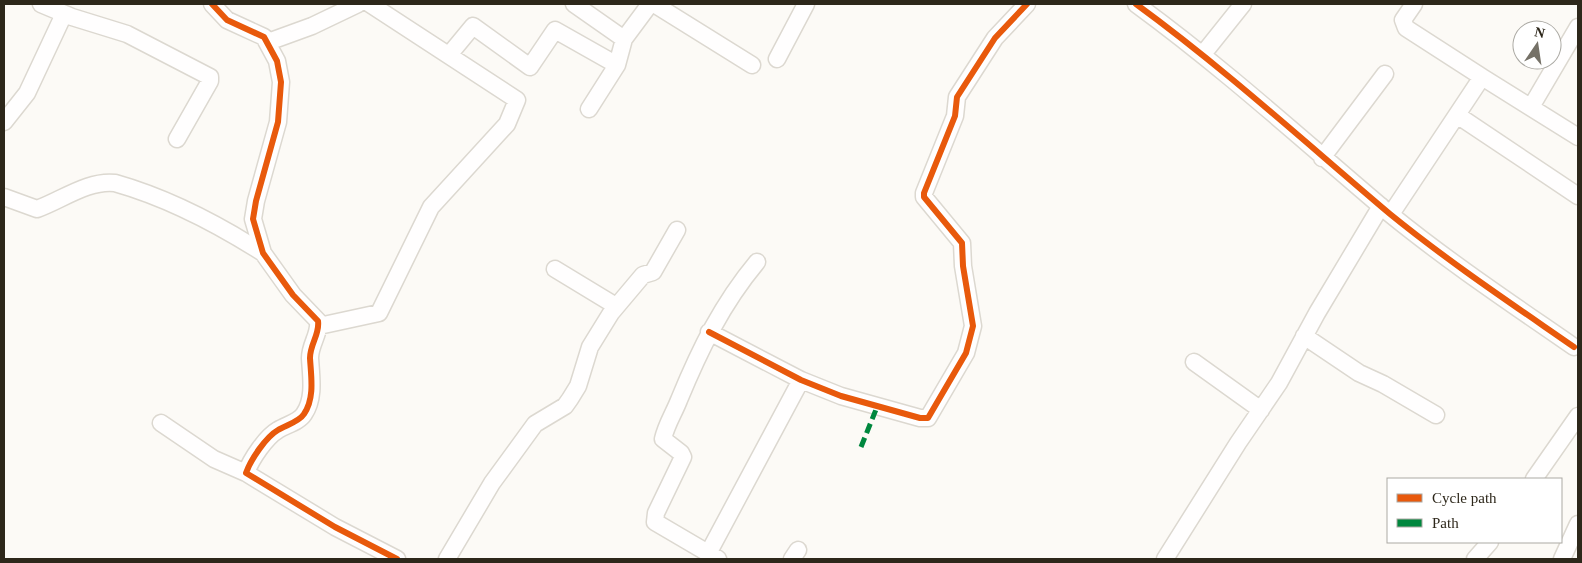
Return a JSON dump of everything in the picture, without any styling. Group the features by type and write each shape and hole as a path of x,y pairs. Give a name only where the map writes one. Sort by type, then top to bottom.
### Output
{"street":[{"path":"41,4 64,14 127,34 211,77 177,139"},
{"path":"212,4 227,20 260,34 268,42 277,61 281,82 276,136 254,210 256,232 263,252 293,295 313,315 319,326 311,349 312,379 307,410 301,418 276,431 269,437 246,473"},
{"path":"268,42 312,26 358,4"},
{"path":"319,326 379,313 431,207 507,124 517,100 370,4"},
{"path":"574,4 624,39"},
{"path":"589,108 617,65 624,39 652,4 752,65"},
{"path":"777,59 806,4"},
{"path":"709,332 802,380 841,396 920,418 928,418 966,353 971,337 973,317 963,266 962,243 924,197 924,193 955,116 957,97 995,38 1027,4"},
{"path":"1136,4 1203,54 1322,158 1452,262 1577,346"},
{"path":"1203,54 1242,4"},
{"path":"1414,4 1403,20 1406,28 1578,137"},
{"path":"4,122 26,93 64,14"},
{"path":"449,55 473,26 530,67 555,30 617,65"},
{"path":"1531,107 1578,27"},
{"path":"1322,158 1385,74"},
{"path":"1165,559 1279,384 1304,336 1386,210 1457,115 1482,77"},
{"path":"1457,115 1578,196"},
{"path":"4,197 38,210 90,186 106,182 115,183 172,202 263,252"},
{"path":"447,559 492,482 535,424 565,406 570,399 578,386 590,347 616,306 643,275 653,272 677,230"},
{"path":"757,262 730,295 709,332 664,434 664,442 681,453 683,457 654,520 663,529 711,554 802,380"},
{"path":"555,269 616,306"},
{"path":"1304,336 1359,373 1383,384 1436,415"},
{"path":"1194,362 1261,410"},
{"path":"1535,478 1578,416"},
{"path":"161,423 214,459 246,473 335,527 397,559"},
{"path":"1562,559 1578,524"},
{"path":"1475,559 1489,543"}],"marked path":[{"path":"861,447 877,407"}],"cycle path":[{"path":"212,4 227,20 264,37 277,61 281,82 278,122 256,201 253,219 263,253 293,295 318,321 318,330 310,353 312,387 307,408 299,419 273,433 255,455 246,473 335,527 397,559"},
{"path":"709,332 801,380 841,396 920,418 928,418 966,353 973,326 963,266 962,243 924,197 924,193 955,116 957,97 995,38 1027,4"},
{"path":"1136,4 1233,80 1412,232 1574,347"}]}
